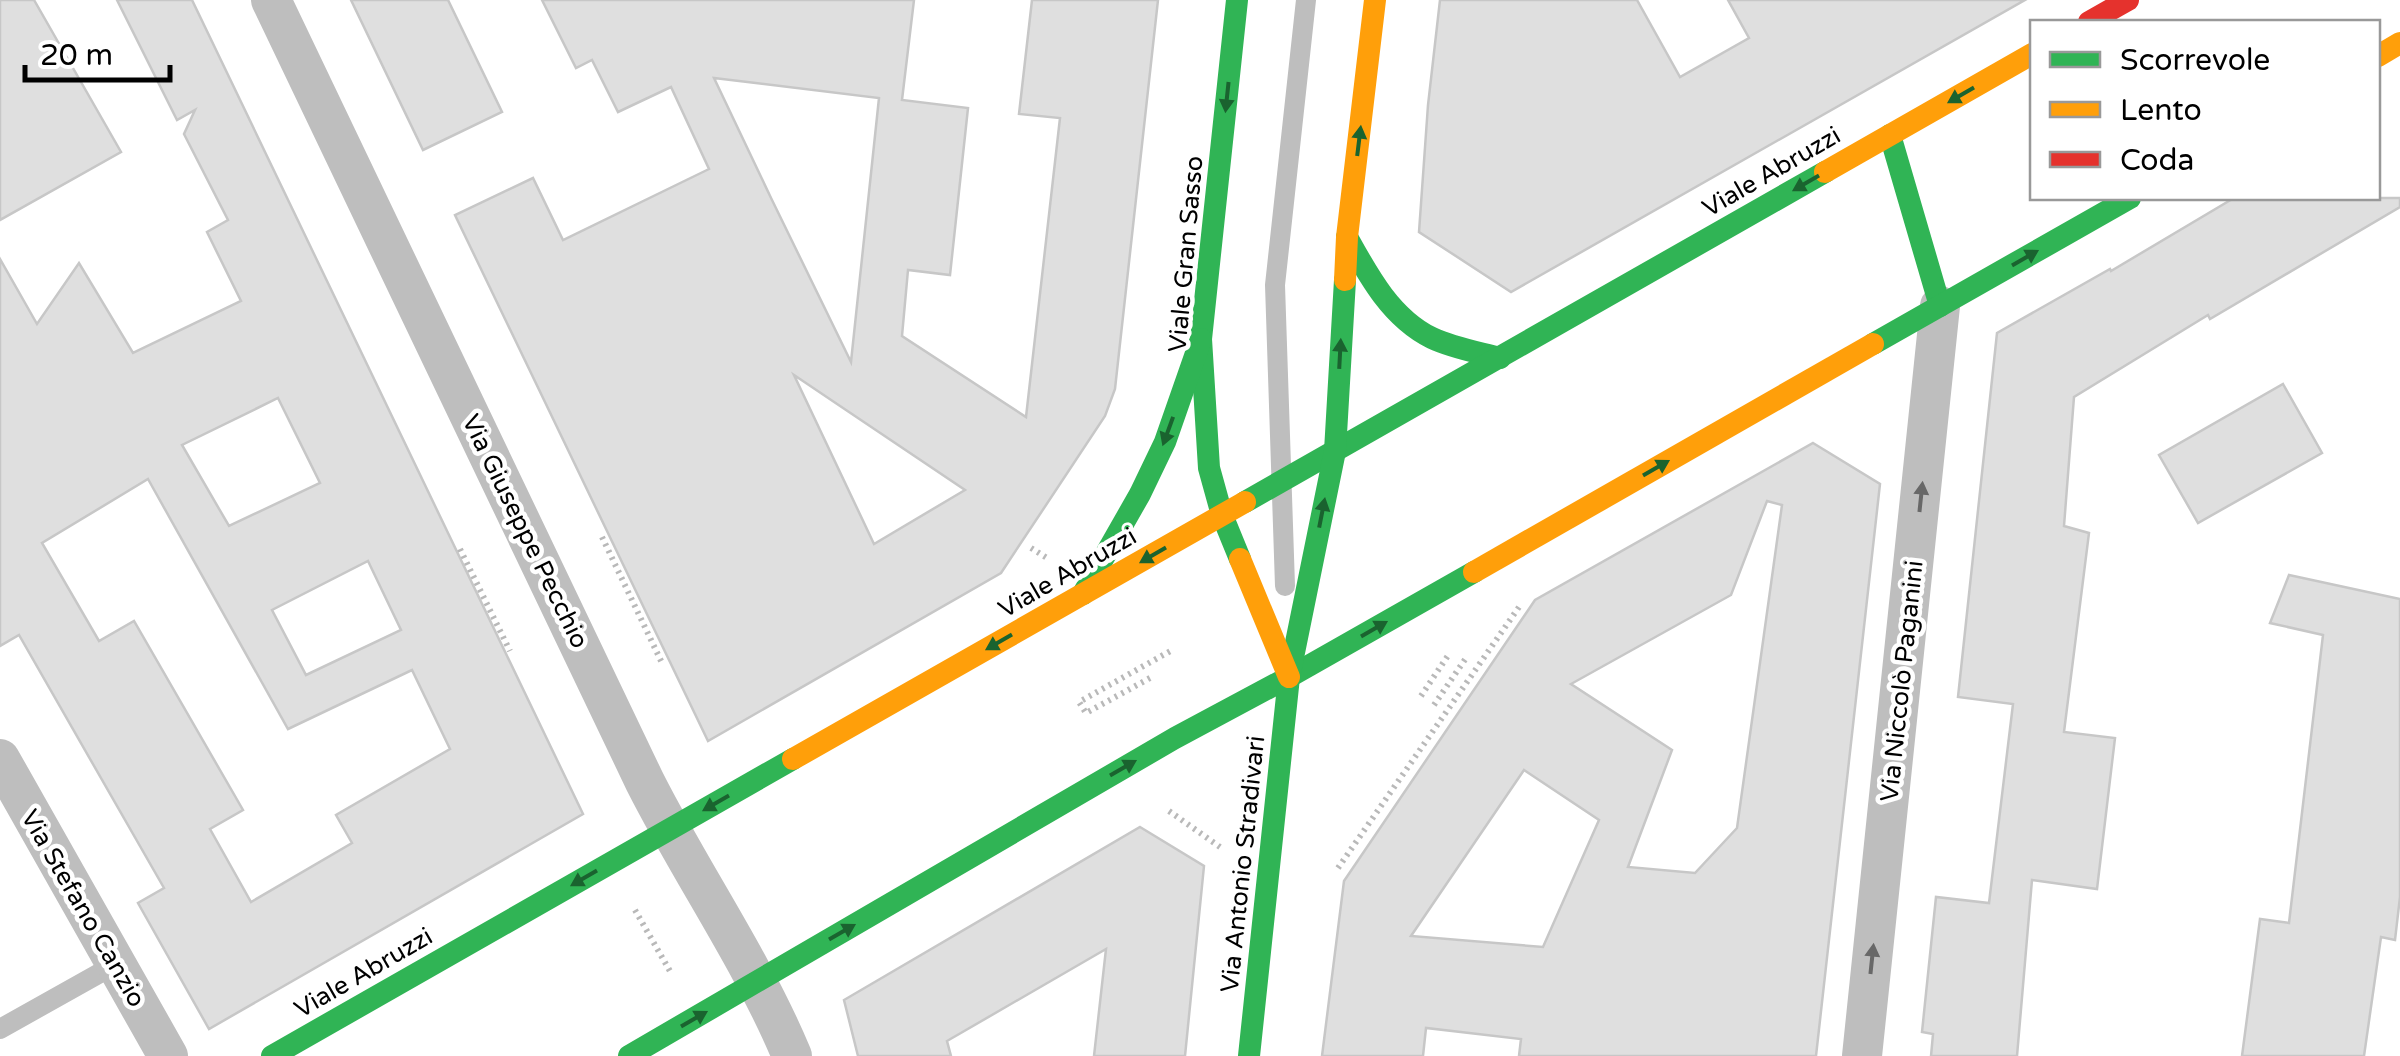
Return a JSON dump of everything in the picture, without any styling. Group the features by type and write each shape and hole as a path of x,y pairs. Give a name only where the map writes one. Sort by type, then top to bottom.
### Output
{"main road":[{"name":"Viale Gran Sasso","path":"1237,0 1200,339 1209,468 1222,515 1289,677"},
{"path":"1289,677 1334,451 1347,237 1375,0"},
{"path":"2092,20 2128,0"},
{"name":"Viale Abruzzi","path":"272,1056 2030,55"},
{"path":"1890,135 1940,306"},
{"path":"629,1056 1175,738 1289,677 2126,200"},
{"path":"1347,237 1400,316 1429,337 1500,358"},
{"path":"1083,594 1165,442 1200,339"},
{"name":"Via Antonio Stradivari","path":"1250,1056 1289,677"}],"street":[{"name":"Via Giuseppe Pecchio","path":"272,0 669,830 758,982 792,1056"},
{"name":"Via Niccolò Paganini","path":"1862,1056 1940,306"},
{"name":"Via Stefano Canzio","path":"0,759 168,1056"}],"lane":[{"path":"1289,677 1276,285 1306,0"},
{"path":"0,1029 116,964"}],"path":[{"path":"602,537 662,662"},
{"path":"460,549 510,651"},
{"path":"1338,868 1528,594"},
{"path":"1150,678 1086,713 1080,702 1174,649"},
{"path":"1422,696 1449,654"},
{"path":"1434,706 1466,658"},
{"path":"1169,811 1209,840"},
{"path":"630,902 677,982"}],"building":[{"path":"0,0 34,0 121,152 0,220"},
{"path":"117,0 192,0 583,814 209,1029 138,903 164,888 19,635 0,646 0,259 37,324 79,263 133,353 241,301 207,232 228,220 184,134 195,110 177,120","holes":["278,398 320,483 229,526 182,445","148,479 288,729 412,670 450,749 336,815 352,843 251,902 210,829 243,810 134,621 99,641 42,543","368,561 401,630 306,675 272,610"]},
{"path":"351,0 448,0 502,112 423,150"},
{"path":"542,0 914,0 902,100 968,108 950,275 908,270 902,336 1026,417 1060,118 1019,114 1032,0 1158,0 1115,389 1105,416 1001,573 708,741 455,215 533,178 563,240 709,169 671,87 618,112 592,60 576,68","holes":["714,78 879,98 851,362 772,200","794,375 846,410 965,490 874,544"]},
{"path":"1440,0 1637,0 1680,77 1749,38 1728,0 2025,0 1511,292 1419,232"},
{"path":"2400,198 2400,207 2210,319 2208,315 2074,397 2064,526 2089,533 2064,732 2115,738 2097,889 2032,880 2017,1056 1931,1056 1933,1034 1922,1032 1936,897 1989,903 2013,704 1958,697 1997,333 2231,200"},
{"path":"2283,384 2322,453 2198,523 2159,455"},
{"path":"1813,443 1880,484 1816,1056 1519,1056 1521,1039 1426,1028 1423,1056 1322,1056 1344,881 1535,600","holes":["1767,501 1782,505 1737,828 1695,873 1628,867 1672,750 1571,684 1731,595","1524,770 1599,820 1543,947 1411,936"]},
{"path":"2289,575 2400,599 2400,897 2395,940 2381,937 2364,1056 2242,1056 2260,919 2289,923 2323,635 2270,623"},
{"path":"1140,827 1204,866 1185,1056 1094,1056 1106,949 947,1041 951,1056 858,1056 844,1000"}],"traffic: fast":[{"path":"1237,0 1201,339 1209,468 1240,559"},
{"path":"1890,135 1940,306"},
{"path":"1245,502 1825,172"},
{"path":"1873,344 2126,200"},
{"path":"1347,237 1382,294 1404,319 1432,338 1500,358"},
{"path":"1249,1056 1289,677 1335,451 1345,280"},
{"path":"1083,594 1165,442 1201,339"},
{"path":"629,1056 1175,738 1474,572"},
{"path":"272,1056 793,759"}],"traffic: slow":[{"path":"1345,280 1375,0"},
{"path":"2380,55 2400,43"},
{"path":"1825,172 2030,55"},
{"path":"1474,572 1873,344"},
{"path":"793,759 1245,502"},
{"path":"1240,559 1289,677"}],"traffic: jam":[{"path":"2093,20 2128,0"}]}
